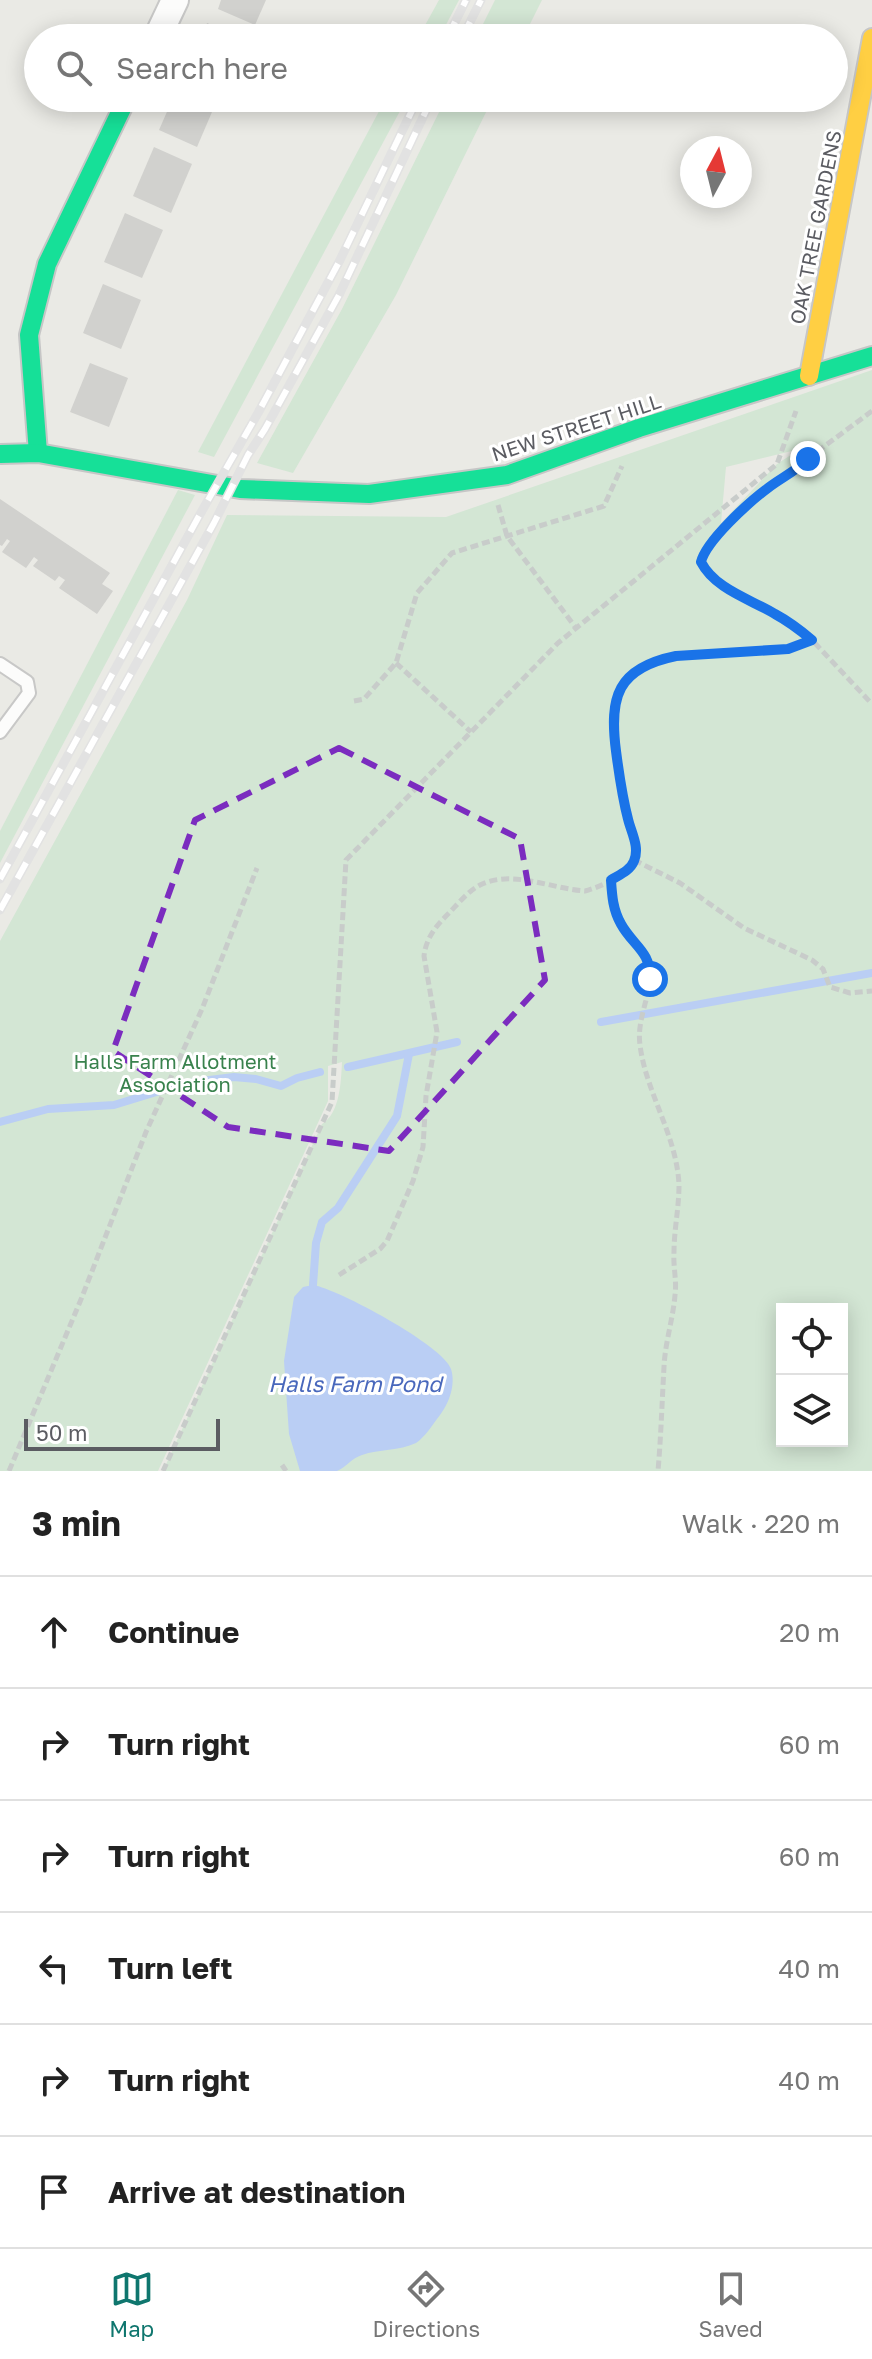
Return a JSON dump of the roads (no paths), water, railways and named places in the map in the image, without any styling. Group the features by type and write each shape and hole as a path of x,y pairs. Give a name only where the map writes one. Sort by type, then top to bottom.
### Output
{"street":[{"path":"164,24 175,0"},
{"name":"OAK TREE GARDENS","path":"809,376 872,38"},
{"path":"38,453 29,335 47,264 120,112"},
{"name":"NEW STREET HILL","path":"0,454 38,453 240,489 369,494 507,475 639,428 872,356"}],"lane":[{"path":"0,664 27,682 29,693 0,732"}],"water":[{"name":"Halls Farm Pond","path":"313,1285 344,1297 411,1333 444,1359 451,1369 452,1387 446,1405 416,1443 362,1455 337,1471 300,1471 289,1434 284,1361 294,1297 303,1287"}],"waterway":[{"path":"601,1022 872,973"},
{"path":"348,1067 457,1042"},
{"path":"313,1285 316,1243 322,1222 338,1208 397,1116 409,1054"},
{"path":"0,1122 48,1109 114,1105 201,1081 234,1077 281,1086 320,1072"}],"railway":[{"path":"454,24 466,0"},
{"path":"469,24 481,0"},
{"path":"0,879 339,262 411,112"},
{"path":"0,910 214,523 248,455 339,295 425,112"}],"park label":[{"name":"Halls Farm Allotment Association","path":"175,1072"}]}
